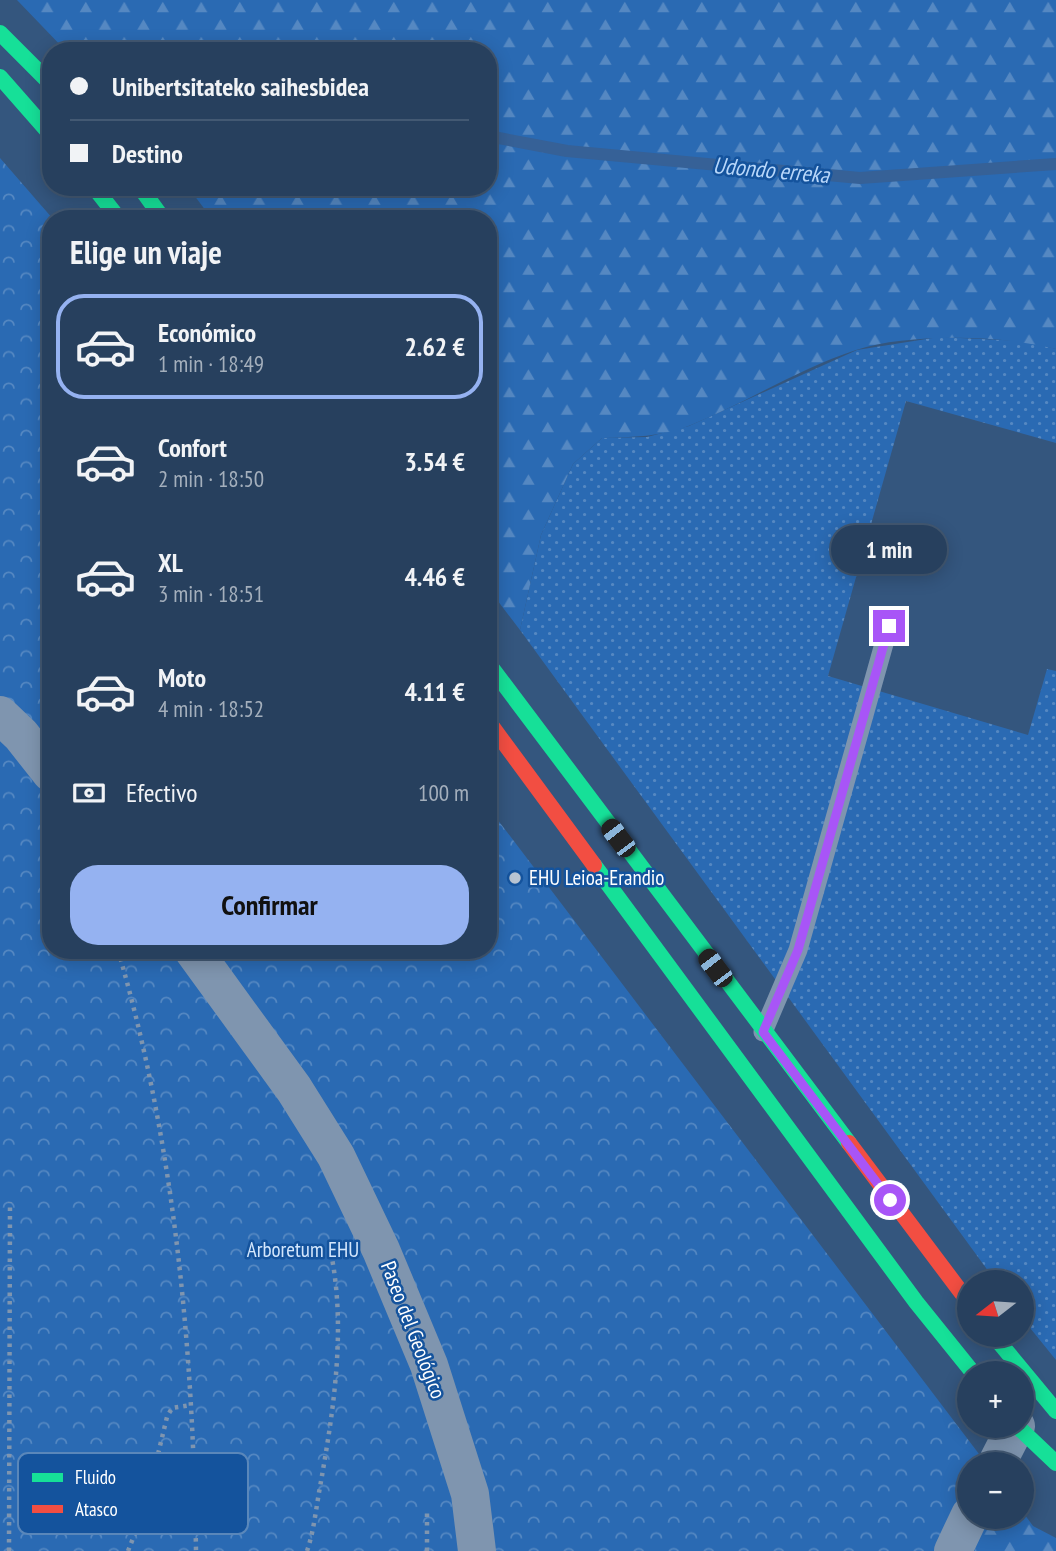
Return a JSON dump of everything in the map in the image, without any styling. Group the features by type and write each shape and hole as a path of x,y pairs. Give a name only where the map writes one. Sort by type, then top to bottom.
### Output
{"main road":[{"path":"0,33 42,75"},
{"path":"0,77 42,125"},
{"path":"101,196 112,210"},
{"path":"497,675 957,1287"},
{"path":"497,733 916,1302 964,1361"},
{"path":"1004,1348 1056,1411"},
{"path":"1030,1438 1056,1463"}],"street":[{"path":"0,715 21,735 42,762"},
{"name":"Paseo del Geológico","path":"200,959 294,1089 337,1156 381,1250 437,1390 470,1494 477,1551"},
{"path":"953,1551 963,1529"}],"lane":[{"path":"763,1032 798,950 889,626"}],"path":[{"path":"121,959 137,1017 168,1165 184,1300 193,1453"},
{"path":"9,1551 10,1202"},
{"path":"307,1551 326,1452 338,1348 335,1267 325,1229"},
{"path":"158,1453 167,1417 172,1408 191,1405"},
{"path":"128,1551 135,1534"}],"green space":[{"path":"17,0 1056,0 1056,349 1009,341 956,338 878,345 856,350 813,367 680,429 647,436 602,438 573,464 541,535 520,630 497,600 497,210 205,210 195,196 497,196 497,42 57,42"},
{"name":"Arboretum EHU","path":"0,158 45,210 42,210 42,959 497,959 497,819 957,1425 957,1438 967,1438 977,1452 957,1452 957,1529 976,1529 975,1551 0,1551"},
{"path":"939,337 1026,341 1056,349 1056,443 906,401 828,676 1028,735 1047,669 1056,671 1056,1360 1034,1333 1034,1270 988,1270 520,630 541,535 573,464 602,438 647,437 689,426 857,350"},
{"path":"1034,1527 1056,1538 1056,1551 975,1551 976,1529 1034,1529"}],"waterway":[{"name":"Udondo erreka","path":"497,138 567,151 860,178 1056,164"}],"traffic: fast":[{"path":"0,33 42,75"},
{"path":"0,77 42,125"},
{"path":"101,196 112,210"},
{"path":"146,196 157,210"},
{"path":"497,675 849,1143"},
{"path":"594,865 916,1302 964,1361"},
{"path":"1004,1348 1056,1411"},
{"path":"1030,1438 1056,1463"}],"traffic: jam":[{"path":"497,733 594,865"},
{"path":"849,1143 957,1287"}],"place":[{"name":"EHU Leioa-Erandio","path":"515,878"}],"route":[{"path":"889,626 798,950 763,1032 890,1200"}]}
